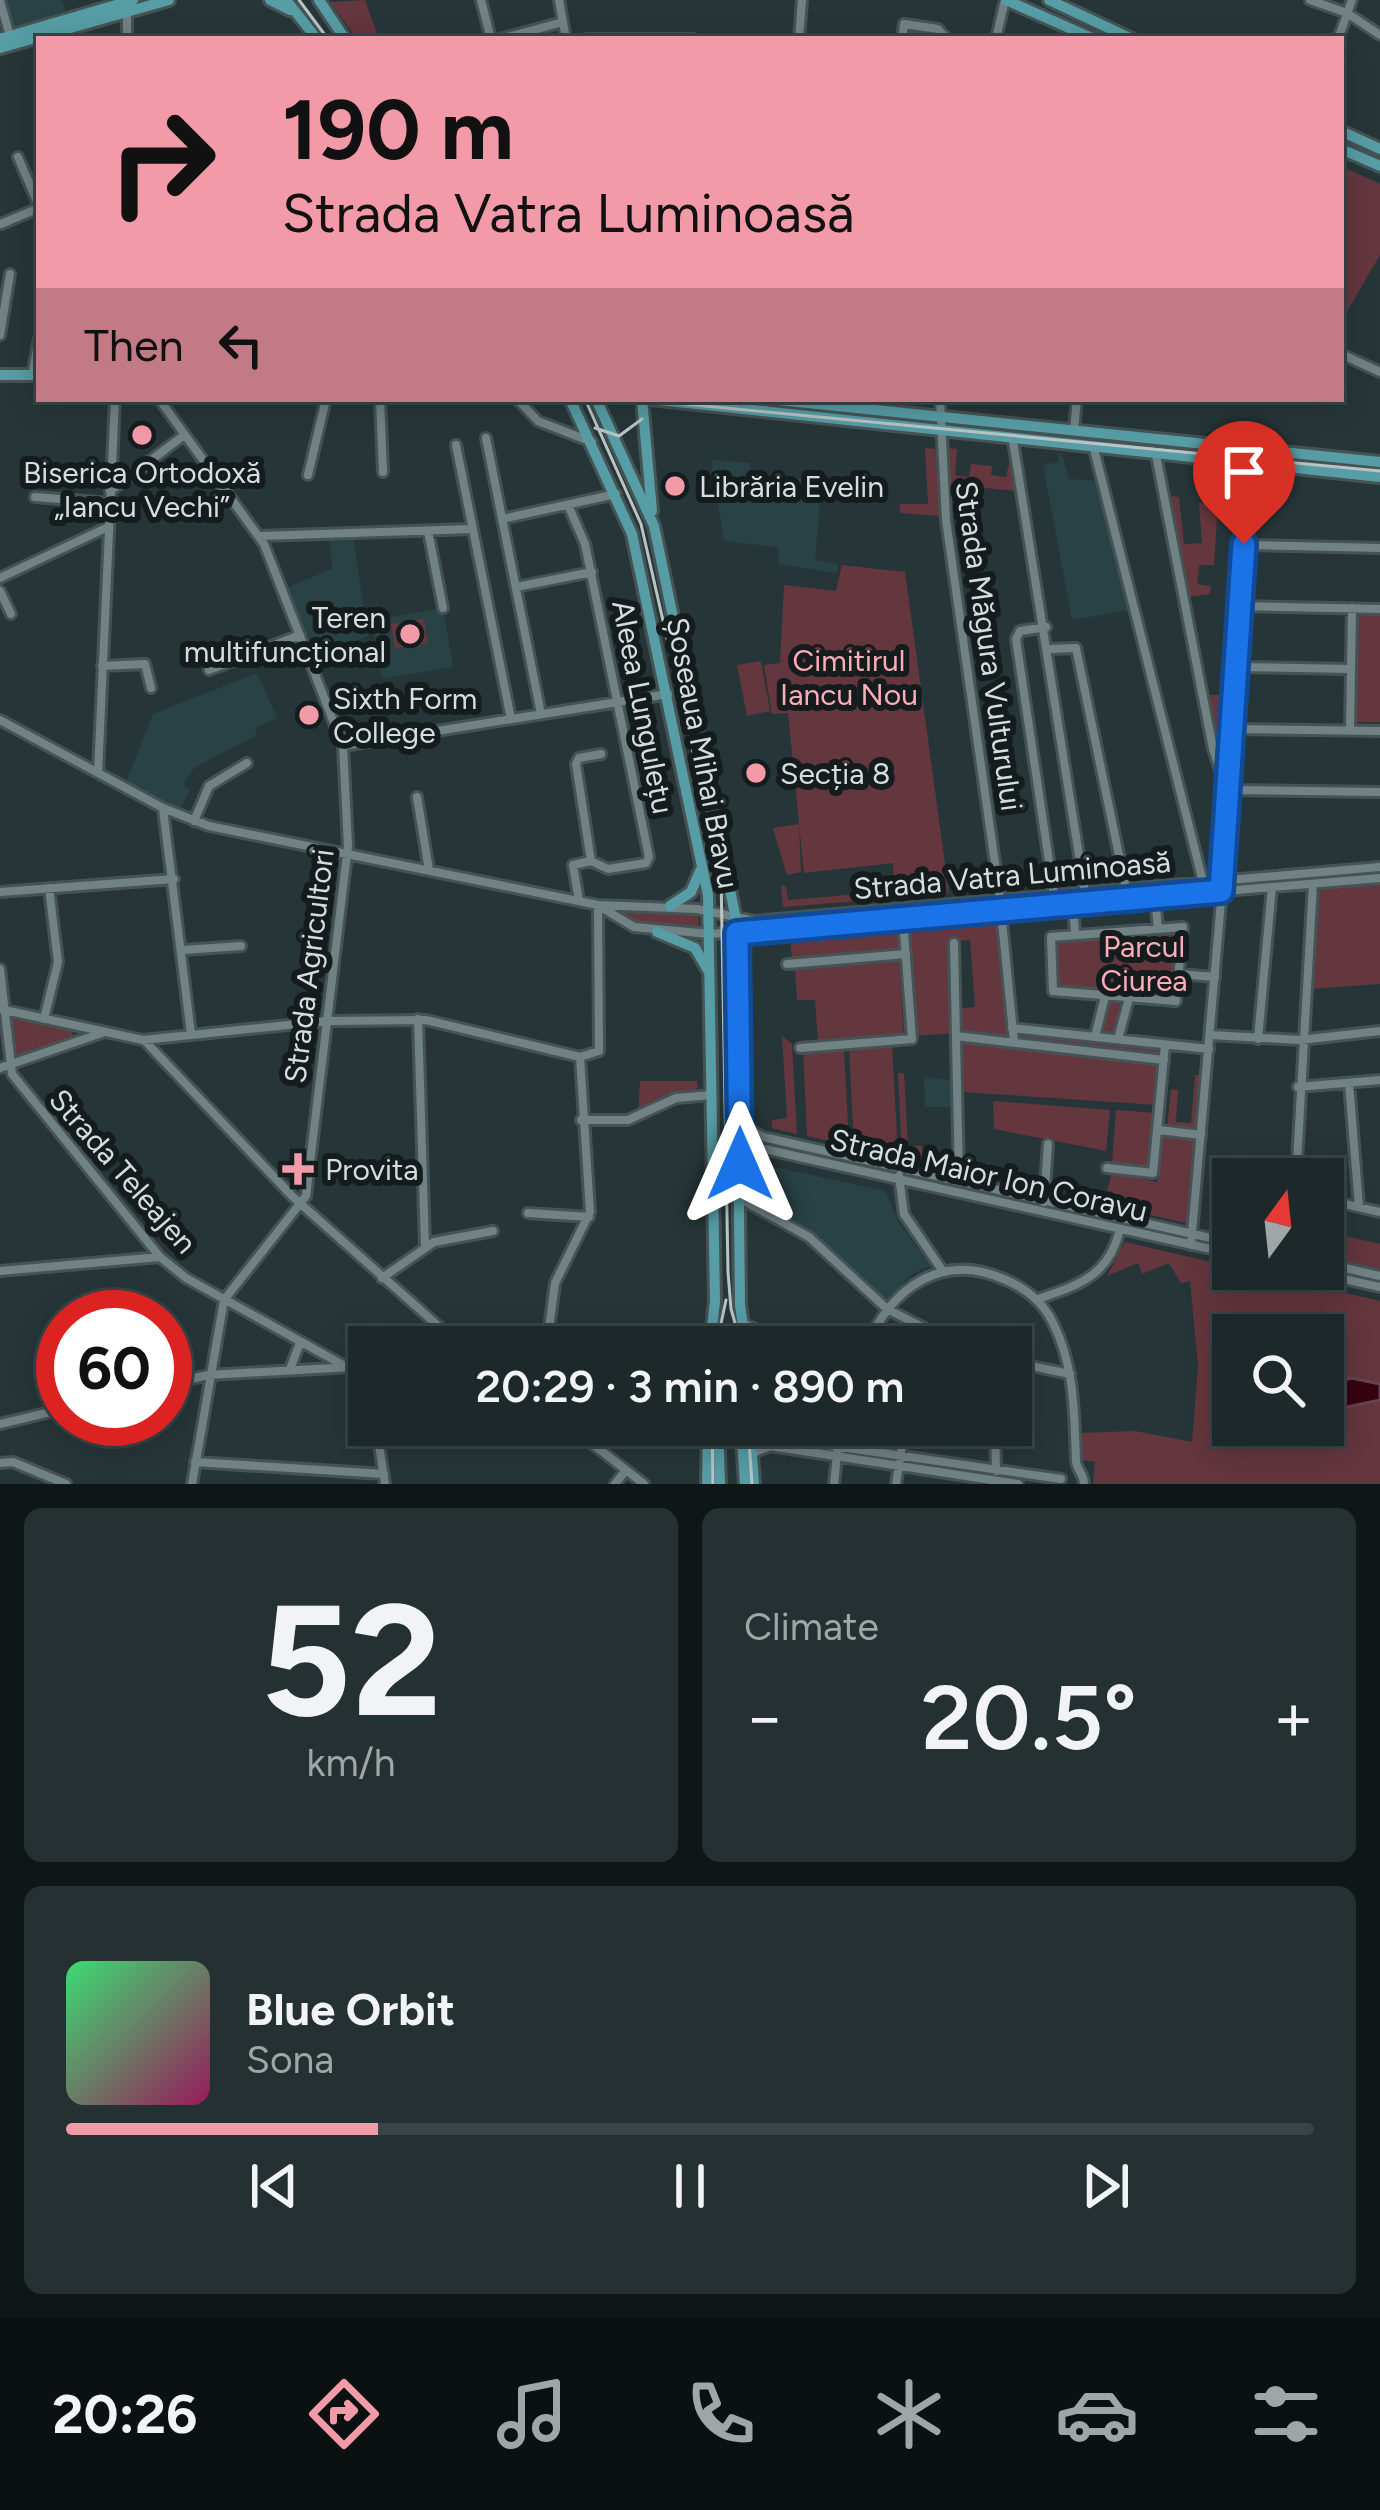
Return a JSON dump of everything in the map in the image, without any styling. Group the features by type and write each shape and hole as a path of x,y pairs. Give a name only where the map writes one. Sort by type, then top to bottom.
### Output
{"main road":[{"path":"11,39 169,0"},
{"path":"270,0 298,14"},
{"path":"286,0 315,36"},
{"path":"1005,0 1087,36"},
{"path":"1049,0 1126,36"},
{"path":"321,2 343,36"},
{"path":"1344,132 1380,148"},
{"path":"1344,150 1380,166"},
{"path":"0,375 36,375"},
{"name":"Șoseaua Mihai Bravu","path":"572,402 632,534 715,913 711,978 714,1326"},
{"name":"Șoseaua Mihai Bravu","path":"597,402 654,526 736,919 740,1305 746,1324"},
{"path":"645,402 642,419 654,526"},
{"path":"642,419 664,402 1380,477"},
{"path":"797,402 1379,462"},
{"path":"670,907 691,892 703,862"},
{"path":"657,932 695,948 711,978"},
{"path":"740,1305 741,1326"},
{"path":"707,1446 707,1484"},
{"path":"719,1446 720,1484"},
{"path":"745,1484 748,1446"},
{"path":"751,1446 754,1484"}],"street":[{"path":"481,0 494,36"},
{"path":"559,0 565,36"},
{"path":"800,36 802,0"},
{"path":"997,36 1005,0"},
{"path":"1310,0 1347,13 1380,34"},
{"path":"1339,36 1352,0"},
{"path":"0,1 11,39"},
{"path":"127,36 130,6"},
{"path":"507,36 563,22"},
{"path":"902,36 904,24 938,29 944,36"},
{"path":"18,157 36,200"},
{"path":"1,224 36,208"},
{"path":"0,335 10,274"},
{"path":"1344,355 1380,372"},
{"path":"98,772 115,402"},
{"name":"Strada Agricultori","path":"160,402 260,536 343,746 349,855 303,1207"},
{"path":"308,475 325,402"},
{"path":"380,402 383,472"},
{"path":"520,402 548,427 593,443"},
{"name":"Strada Măgura Vulturului","path":"940,402 938,433 1014,1042"},
{"path":"1074,430 1077,402"},
{"path":"110,491 183,436"},
{"path":"486,438 541,714"},
{"path":"1013,441 1050,649 1085,892"},
{"path":"456,445 511,719"},
{"path":"1379,462 1380,447"},
{"path":"1191,1245 1215,977 1250,448"},
{"path":"1094,449 1203,883"},
{"path":"1156,455 1213,749 1227,790"},
{"path":"502,519 616,494"},
{"path":"35,497 110,503"},
{"name":"Aleea Lungulețu","path":"568,505 592,572 649,861 608,869 591,861 572,868 579,901"},
{"path":"0,578 108,526"},
{"path":"260,536 472,529"},
{"path":"428,531 443,608"},
{"path":"1244,544 1380,548"},
{"name":"Aleea Lungulețu","path":"516,587 592,572"},
{"path":"0,591 11,614"},
{"path":"1240,607 1380,609"},
{"path":"1350,731 1352,608"},
{"path":"1046,627 1020,631 1016,639 1054,895"},
{"path":"208,670 300,635"},
{"path":"1050,649 1076,648 1126,889"},
{"path":"102,666 145,664 151,688"},
{"path":"1237,667 1351,669"},
{"path":"343,746 668,694"},
{"path":"0,720 194,821 598,905 625,925 657,932"},
{"path":"1232,729 1380,731"},
{"name":"Aleea Lungulețu","path":"591,861 576,764 579,758 601,754"},
{"path":"194,821 209,786 247,764"},
{"path":"1227,790 1380,792"},
{"path":"417,796 429,870"},
{"path":"163,808 191,1034"},
{"name":"Strada Vatra Luminoasă","path":"598,905 670,907 736,919 1072,904 1380,867"},
{"name":"Strada Vatra Luminoasă","path":"657,932 737,933 903,919 1054,895 1203,883 1272,887 1380,878"},
{"path":"0,892 174,879"},
{"path":"1296,1158 1312,884"},
{"path":"1258,1039 1272,887"},
{"path":"44,1019 58,962 49,888"},
{"path":"1155,897 1158,928"},
{"path":"1072,904 1076,934"},
{"path":"2,1009 143,1040 328,1021 418,1019 580,1058 599,1052 598,905"},
{"path":"800,1048 912,1039 903,919"},
{"path":"1183,927 1176,1000 1052,991 1051,937 1158,928 1183,927"},
{"path":"954,943 958,1187"},
{"path":"183,950 241,946"},
{"path":"787,964 906,954"},
{"path":"0,969 4,1067 103,1033"},
{"path":"1178,974 1215,977"},
{"path":"1096,1037 1105,996"},
{"path":"1118,1039 1129,998"},
{"path":"418,1019 425,1246"},
{"path":"1012,1028 1209,1049"},
{"path":"1210,1035 1300,1040 1380,1031"},
{"path":"956,1036 1164,1060"},
{"path":"143,1040 303,1207 438,1326"},
{"path":"1107,1168 1153,1173 1165,1045"},
{"path":"549,1326 554,1283 589,1217 580,1058"},
{"name":"Strada Teleajen","path":"4,1067 160,1257 224,1300 343,1365"},
{"path":"1298,1088 1380,1081"},
{"path":"1349,1083 1359,1207"},
{"path":"580,1120 628,1120 676,1099 712,1095"},
{"name":"Strada Maior Ion Coravu","path":"739,1123 763,1137 900,1168 1042,1211 1212,1250"},
{"path":"1159,1130 1202,1135"},
{"path":"1042,1211 1048,1144"},
{"name":"Strada Maior Ion Coravu","path":"740,1164 764,1149 898,1179 1044,1200 1212,1238"},
{"path":"900,1168 904,1214 941,1270"},
{"path":"739,1198 808,1237 886,1310 910,1326"},
{"path":"1344,1204 1380,1212"},
{"path":"192,1484 224,1300 303,1207"},
{"path":"528,1213 589,1217"},
{"path":"1038,1299 1091,1280 1113,1251 1120,1229"},
{"path":"382,1278 425,1246 493,1232"},
{"path":"0,1271 160,1257"},
{"path":"1344,1268 1380,1276"},
{"path":"877,1326 911,1284 941,1270 996,1275 1038,1299 1053,1322 1070,1374 1075,1467 1084,1484"},
{"path":"1344,1279 1380,1287"},
{"path":"746,1324 750,1326"},
{"path":"290,1369 300,1342"},
{"path":"192,1378 348,1365"},
{"path":"1032,1366 1070,1374"},
{"path":"0,1424 36,1415"},
{"path":"195,1462 384,1479 379,1446"},
{"path":"596,1446 644,1484"},
{"path":"752,1454 770,1446 834,1451"},
{"path":"812,1446 1018,1484"},
{"path":"834,1484 835,1446"},
{"path":"896,1484 900,1446"},
{"path":"995,1446 995,1478"},
{"path":"0,1463 13,1462 66,1484"},
{"path":"995,1478 1061,1481 1075,1467"},
{"path":"616,1484 626,1470"}],"shaded area":[{"path":"7,0 62,0 66,15 15,30"},
{"path":"1057,453 1062,454 1069,479 1098,481 1129,610 1072,620 1043,465 1059,462"},
{"path":"711,460 750,463 750,475 822,480 815,560 838,564 837,573 779,564 778,547 724,541"},
{"path":"353,536 368,636 316,656 288,587 332,569 329,537"},
{"path":"443,608 453,667 382,679 372,620"},
{"path":"257,673 277,718 255,728 257,735 194,768 183,785 190,790 179,812 125,785 153,714"},
{"path":"924,1077 952,1080 952,1107 925,1107"},
{"path":"770,1166 885,1191 899,1223 931,1266 912,1274 887,1301 827,1245 769,1207"},
{"path":"1344,1380 1380,1384 1380,1400 1344,1408"}],"green space":[{"path":"365,0 378,36 355,36 330,2"},
{"path":"1344,167 1380,184 1380,255 1344,317"},
{"path":"943,447 957,449 955,475 969,477 971,464 992,466 991,475 1006,477 1011,454 1015,491 946,484"},
{"path":"925,448 935,449 940,516 900,513 900,504 928,504"},
{"path":"1172,496 1179,497 1184,544 1202,543 1199,503 1218,504 1214,565 1199,565 1197,584 1211,586 1210,594 1187,597 1170,509"},
{"name":"Cimitirul Iancu Nou","path":"842,565 905,572 949,893 899,898 896,888 896,898 783,907 781,886 786,886 788,900 894,891 893,863 804,873 788,713 772,714 764,665 780,663 784,585 836,591"},
{"path":"1356,612 1380,612 1380,722 1355,722"},
{"name":"Teren multifuncțional","path":"424,619 428,643 395,649 391,624"},
{"path":"761,661 770,711 747,716 737,665"},
{"path":"1209,695 1227,695 1225,750 1219,750"},
{"path":"799,824 801,872 787,875 773,828"},
{"path":"1380,882 1380,984 1309,989 1318,888"},
{"path":"622,907 698,911 699,933 659,929 621,917"},
{"path":"998,918 1009,1038 960,1033 958,1009 975,1007 970,940 947,942 953,1033 916,1036 907,927"},
{"path":"901,928 903,949 792,959 790,937"},
{"name":"Parcul Ciurea","path":"1180,930 1174,998 1128,996 1117,1038 1097,1035 1107,995 1054,990 1052,939"},
{"path":"899,961 904,1036 818,1042 815,1000 797,1000 795,970"},
{"path":"9,1016 72,1031 73,1037 11,1058"},
{"path":"1015,1030 1163,1046 1162,1057 1016,1040"},
{"path":"782,1036 792,1044 797,1134 772,1128 772,1120 787,1118"},
{"path":"962,1041 1159,1063 1157,1105 963,1092"},
{"path":"892,1044 898,1155 854,1146 849,1048"},
{"path":"844,1048 849,1145 807,1136 803,1050"},
{"path":"898,1073 904,1073 908,1146 922,1146 923,1160 902,1156"},
{"path":"1195,1075 1204,1075 1198,1131 1167,1128 1171,1089 1178,1090 1176,1122 1191,1123"},
{"path":"640,1081 697,1081 698,1088 638,1113"},
{"path":"993,1101 1110,1110 1106,1151 994,1129"},
{"path":"1116,1110 1156,1113 1149,1170 1112,1163"},
{"path":"1163,1134 1197,1137 1190,1224 1103,1204 1112,1173 1157,1182"},
{"path":"1344,1236 1380,1244 1380,1269 1344,1261"},
{"path":"1125,1242 1212,1262 1212,1290 1332,1290 1380,1301 1380,1484 1093,1484 1095,1462 1081,1460 1081,1433 1135,1431 1192,1442 1198,1366 1190,1281 1181,1283 1169,1263 1142,1274 1138,1263 1107,1276"}],"tram line":[{"path":"299,0 326,36"},
{"path":"586,402 641,524 721,875 728,1272 736,1326"},
{"path":"664,402 1380,471"},
{"path":"595,428 619,436 642,419"},
{"path":"720,1326 726,1300"},
{"path":"712,1446 713,1484"},
{"path":"749,1446 752,1484"}],"place":[{"name":"Biserica Ortodoxă „Iancu Vechi”","path":"142,435"},
{"name":"Librăria Evelin","path":"675,486"},
{"name":"Teren multifuncțional","path":"410,634"},
{"name":"Sixth Form College","path":"309,715"},
{"name":"Secția 8","path":"756,773"},
{"name":"Provita","path":"298,1169"}],"route":[{"path":"740,1164 737,933 1221,891 1244,544"}]}
